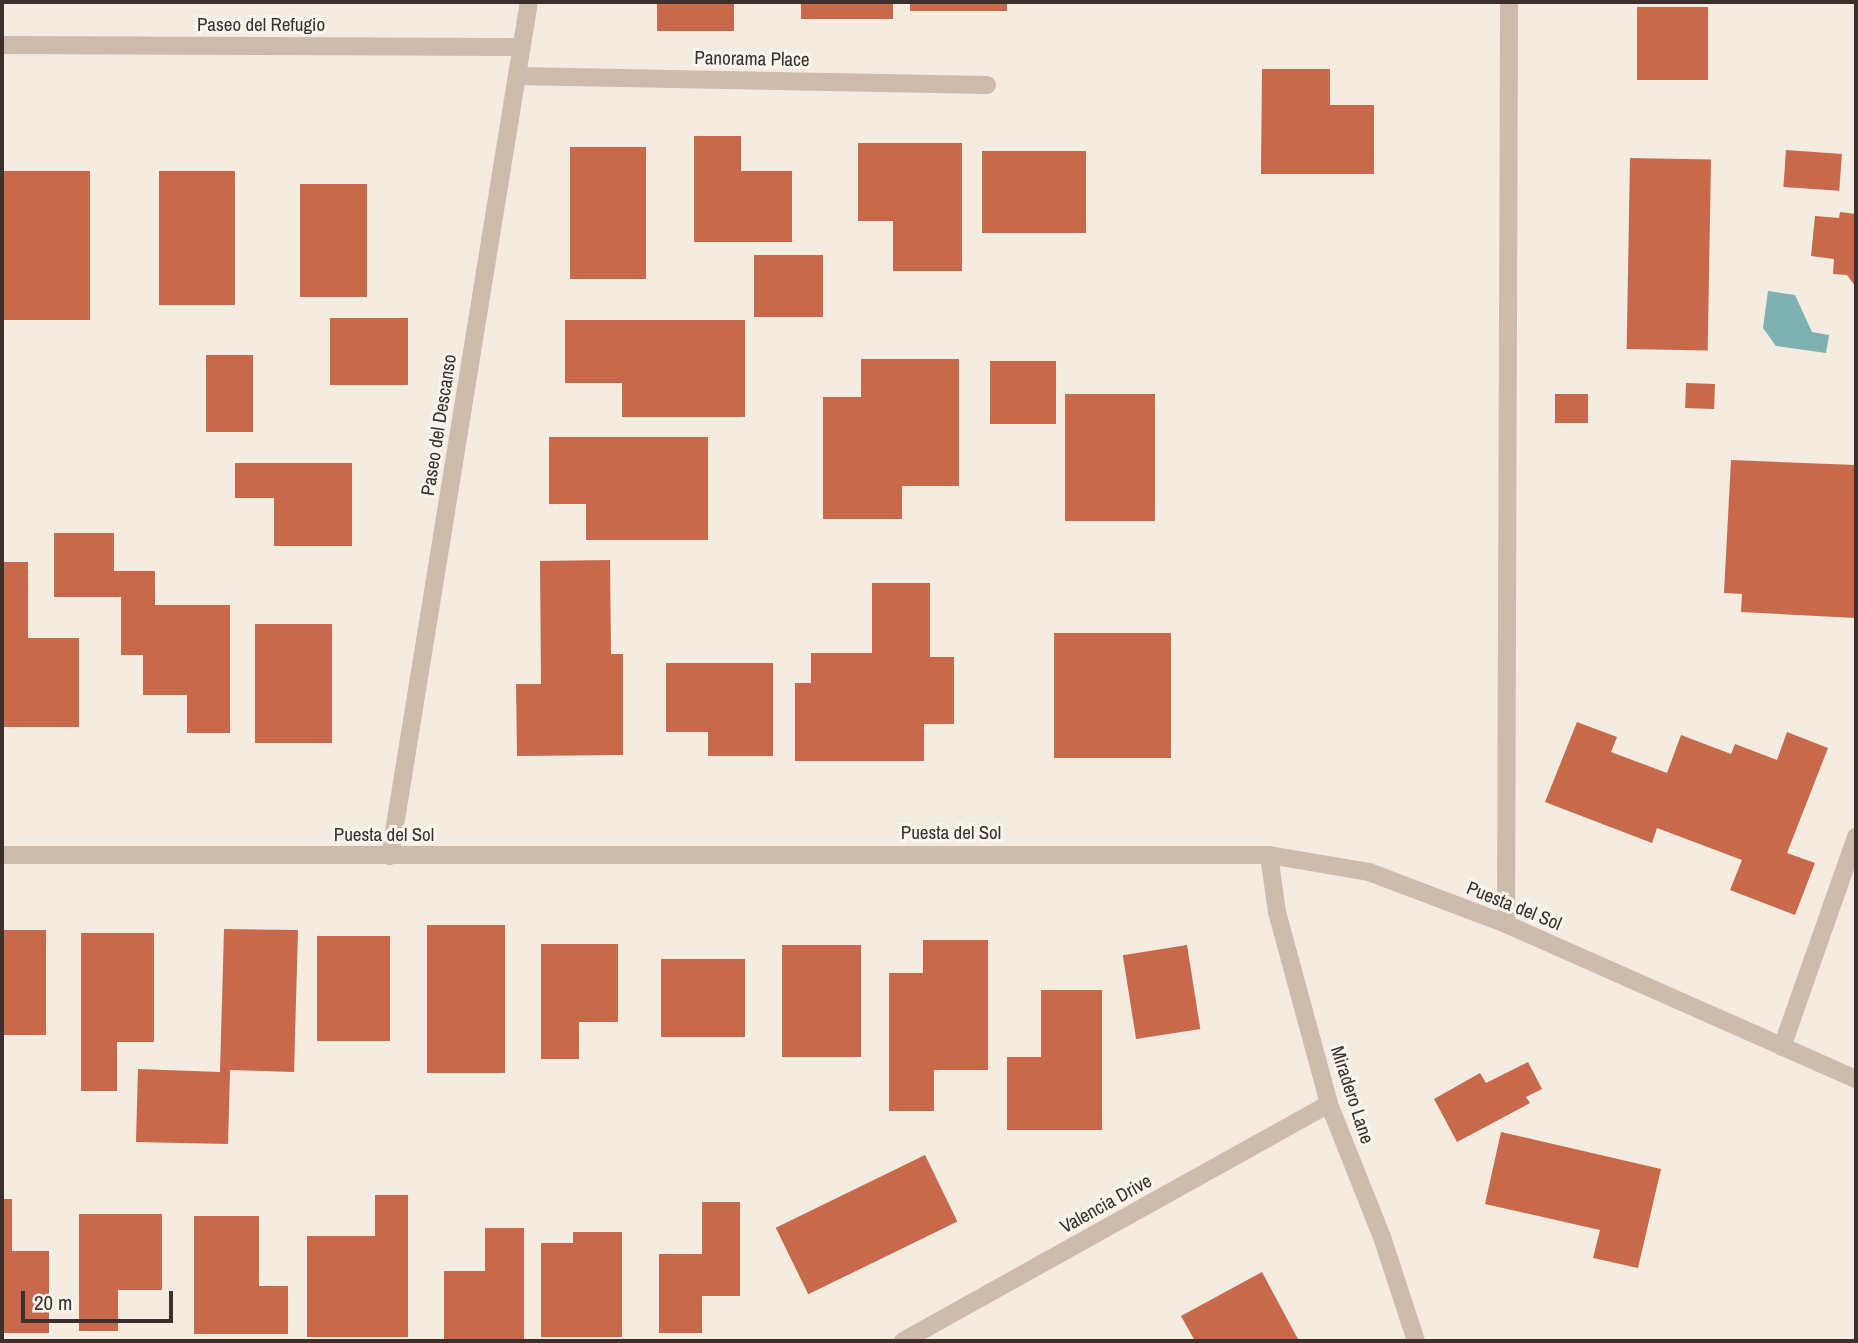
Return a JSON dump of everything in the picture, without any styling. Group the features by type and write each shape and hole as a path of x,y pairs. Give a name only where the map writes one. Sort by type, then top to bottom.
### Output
{"street":[{"name":"Paseo del Descanso","path":"390,856 519,47 529,2"},
{"path":"1506,923 1509,2"},
{"name":"Paseo del Refugio","path":"2,45 519,47"},
{"name":"Panorama Place","path":"516,76 987,85"},
{"path":"1782,1047 1856,837"},
{"name":"Puesta del Sol","path":"2,855 1269,855 1369,872 1506,923 1856,1079"},
{"name":"Miradero Lane","path":"1269,855 1277,912 1329,1104 1383,1240 1416,1341"},
{"name":"Valencia Drive","path":"903,1341 1329,1104"}],"water":[{"path":"1768,291 1795,295 1812,332 1829,335 1826,353 1776,346 1763,328"}],"building":[{"path":"657,2 734,2 734,31 657,31"},
{"path":"801,2 893,2 893,19 801,19"},
{"path":"910,2 1007,2 1007,11 910,11"},
{"path":"1637,7 1708,7 1708,80 1637,80"},
{"path":"1262,69 1330,69 1330,105 1374,105 1374,174 1261,174"},
{"path":"694,136 741,136 741,171 792,171 792,242 694,242"},
{"path":"858,143 962,143 962,271 893,271 893,221 858,221"},
{"path":"570,147 646,147 646,279 570,279"},
{"path":"1786,150 1842,154 1839,191 1783,187"},
{"path":"982,151 1086,151 1086,233 982,233"},
{"path":"1630,158 1711,159 1708,350 1627,349"},
{"path":"2,171 90,171 90,320 2,320"},
{"path":"159,171 235,171 235,305 159,305"},
{"path":"300,184 367,184 367,297 300,297"},
{"path":"1840,212 1856,214 1856,287 1847,275 1833,274 1834,259 1811,256 1815,216 1839,218"},
{"path":"754,255 823,255 823,317 754,317"},
{"path":"330,318 408,318 408,385 330,385"},
{"path":"565,320 745,320 745,417 622,417 622,383 565,383"},
{"path":"206,355 253,355 253,432 206,432"},
{"path":"861,359 959,359 959,486 902,486 902,519 823,519 823,397 861,397"},
{"path":"990,361 1056,361 1056,424 990,424"},
{"path":"1686,383 1715,384 1714,409 1685,408"},
{"path":"1065,394 1155,394 1155,521 1065,521"},
{"path":"1555,394 1588,394 1588,423 1555,423"},
{"path":"549,437 708,437 708,540 586,540 586,504 549,504"},
{"path":"1731,460 1856,465 1856,618 1741,612 1742,594 1724,593"},
{"path":"235,463 352,463 352,546 274,546 274,498 235,498"},
{"path":"54,533 114,533 114,571 155,571 155,605 230,605 230,733 187,733 187,695 143,695 143,655 121,655 121,597 54,597"},
{"path":"610,560 611,654 623,654 623,755 517,756 516,684 541,684 540,561"},
{"path":"2,562 28,562 28,638 79,638 79,727 2,727"},
{"path":"872,583 930,583 930,657 954,657 954,724 924,724 924,761 795,761 795,683 811,683 811,653 872,653"},
{"path":"255,624 332,624 332,743 255,743"},
{"path":"1054,633 1171,633 1171,758 1054,758"},
{"path":"666,663 773,663 773,756 708,756 708,732 666,732"},
{"path":"1577,722 1617,737 1611,752 1667,773 1681,735 1731,754 1735,744 1777,760 1787,732 1828,748 1787,853 1815,863 1795,915 1730,890 1742,860 1657,828 1652,843 1545,802"},
{"path":"427,925 505,925 505,1073 427,1073"},
{"path":"224,929 298,930 294,1072 230,1070 228,1144 136,1142 138,1069 220,1072"},
{"path":"2,930 46,930 46,1035 2,1035"},
{"path":"81,933 154,933 154,1042 117,1042 117,1091 81,1091"},
{"path":"317,936 390,936 390,1041 317,1041"},
{"path":"923,940 988,940 988,1070 934,1070 934,1111 889,1111 889,973 923,973"},
{"path":"541,944 618,944 618,1022 579,1022 579,1059 541,1059"},
{"path":"782,945 861,945 861,1057 782,1057"},
{"path":"1187,945 1200,1029 1136,1039 1123,955"},
{"path":"661,959 745,959 745,1037 661,1037"},
{"path":"1041,990 1102,990 1102,1130 1007,1130 1007,1057 1041,1057"},
{"path":"1528,1062 1542,1089 1526,1097 1530,1103 1457,1142 1434,1099 1480,1073 1486,1083"},
{"path":"1501,1132 1661,1169 1638,1268 1593,1258 1600,1230 1485,1204"},
{"path":"925,1155 957,1222 808,1294 776,1228"},
{"path":"375,1195 408,1195 408,1337 307,1337 307,1236 375,1236"},
{"path":"2,1199 12,1199 12,1251 49,1251 49,1333 2,1333"},
{"path":"702,1202 740,1202 740,1296 702,1296 702,1333 659,1333 659,1254 702,1254"},
{"path":"79,1214 162,1214 162,1290 118,1290 118,1331 79,1331"},
{"path":"194,1216 259,1216 259,1286 288,1286 288,1334 194,1334"},
{"path":"485,1228 524,1228 524,1341 444,1341 444,1271 485,1271"},
{"path":"573,1232 622,1232 622,1337 541,1337 541,1243 573,1243"},
{"path":"1262,1272 1299,1341 1195,1341 1181,1316"}]}
